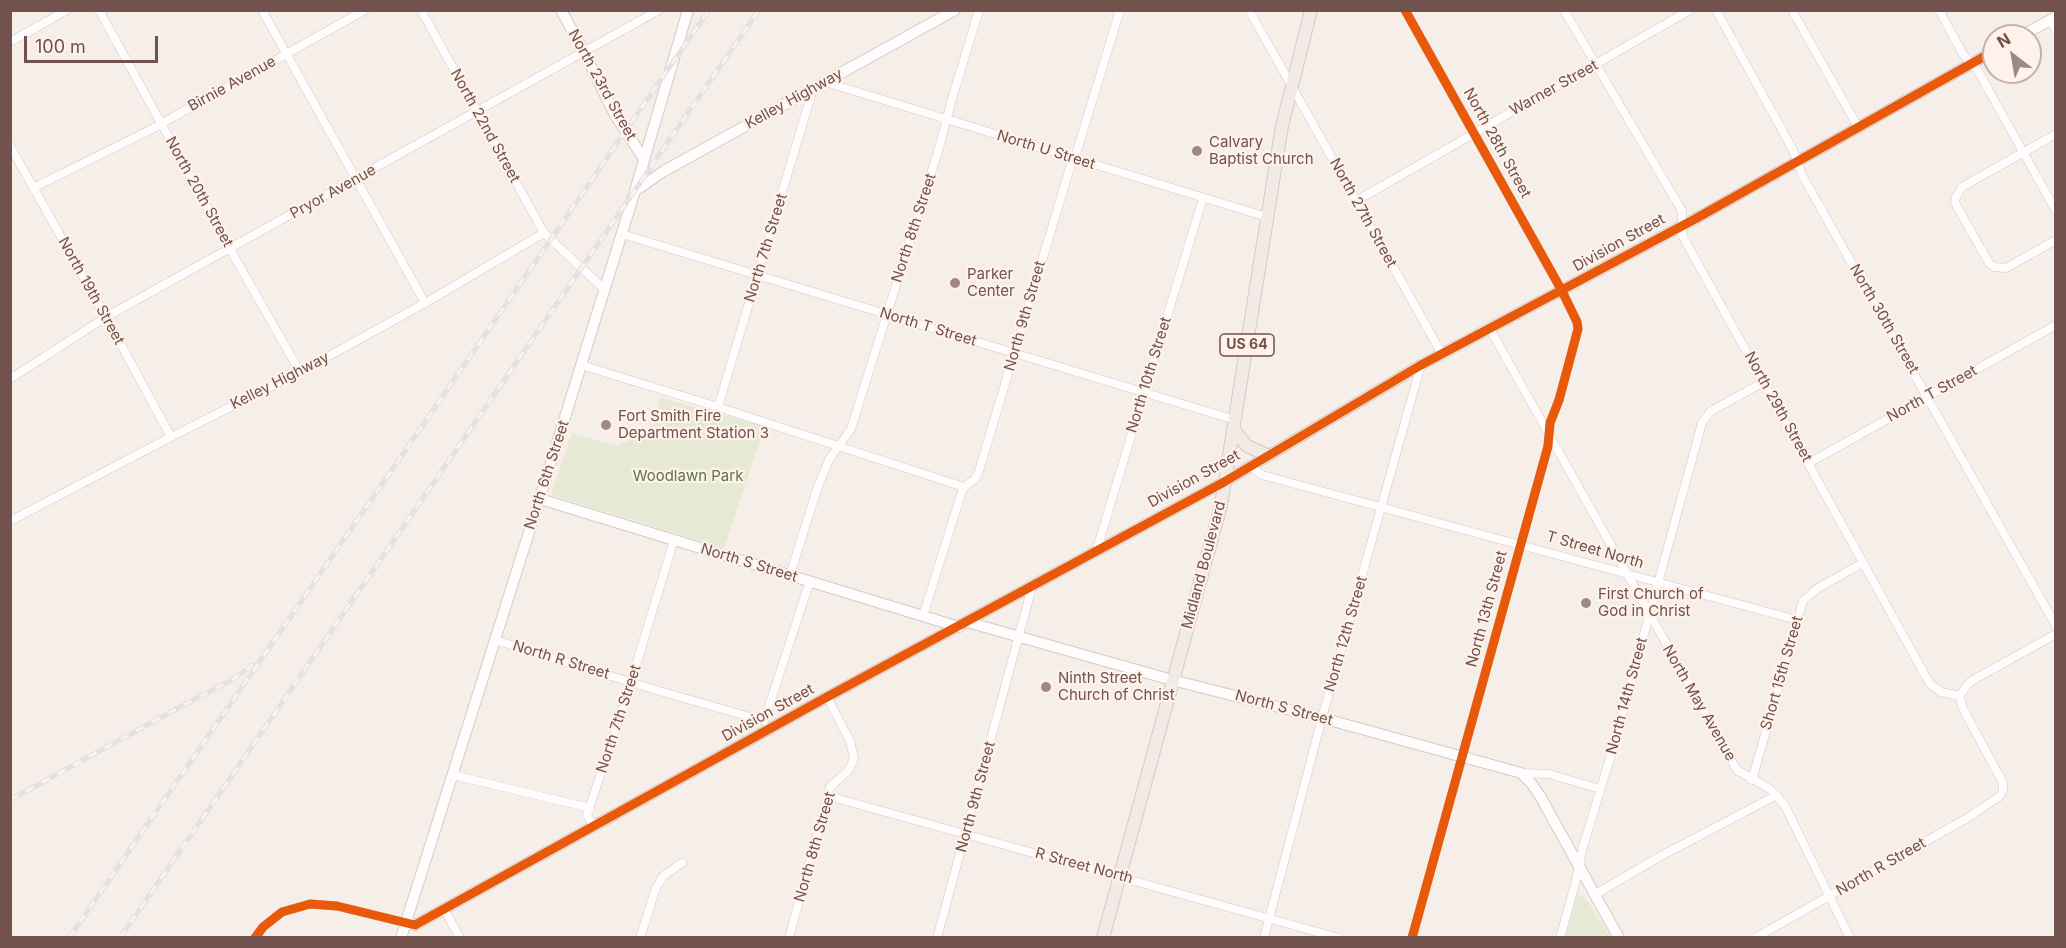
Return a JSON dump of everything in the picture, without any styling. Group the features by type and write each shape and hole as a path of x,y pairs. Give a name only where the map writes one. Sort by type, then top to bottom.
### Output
{"main road":[{"name":"Midland Boulevard","path":"1102,938 1218,516 1282,126 1312,12"},
{"path":"1234,424 1244,444 1252,450 1267,455"}],"street":[{"path":"10,42 67,10"},
{"name":"North 20th Street","path":"99,10 300,372"},
{"path":"262,10 425,303"},
{"name":"Birnie Avenue","path":"33,188 161,124 365,10"},
{"name":"North 22nd Street","path":"421,10 544,233 604,289"},
{"name":"North 23rd Street","path":"561,10 615,115 644,159"},
{"name":"Pryor Avenue","path":"10,379 106,317 659,10"},
{"name":"North 6th Street","path":"401,938 622,234 687,10"},
{"name":"Kelley Highway","path":"635,191 664,171 954,10"},
{"name":"North 8th Street","path":"790,575 818,486 830,458 851,429 979,10"},
{"name":"North 9th Street","path":"923,616 964,487 975,480 978,474 1120,10"},
{"name":"North 27th Street","path":"1249,10 1442,354"},
{"name":"North 28th Street","path":"1405,10 1562,291"},
{"name":"North 29th Street","path":"1564,10 1682,211 1682,235 1930,684 1947,694 1960,696"},
{"name":"Warner Street","path":"1356,201 1690,10"},
{"name":"North 30th Street","path":"1716,10 1798,160 1802,175 2055,626"},
{"path":"1792,10 1858,127"},
{"path":"1939,10 2055,211"},
{"path":"2053,18 2055,30"},
{"name":"Division Street","path":"406,923 415,925 594,827 767,725 827,697 1224,482 1421,365 1562,291 1982,58"},
{"name":"North U Street","path":"825,82 1267,217"},
{"name":"North 7th Street","path":"718,407 813,89"},
{"path":"2055,134 1962,187 1956,197 1957,208 1989,263 1994,267 2000,269 2010,267 2055,240"},
{"name":"North 19th Street","path":"10,146 171,437"},
{"name":"North 10th Street","path":"1096,552 1203,198"},
{"name":"Kelley Highway","path":"10,521 300,372 425,303 544,233"},
{"name":"North T Street","path":"622,234 1143,393 1234,424"},
{"name":"North 13th Street","path":"1412,938 1548,446 1550,423 1559,400 1578,328 1562,291"},
{"name":"North T Street","path":"1809,463 2055,325"},
{"name":"North May Avenue","path":"1490,329 1737,770 1778,795"},
{"path":"581,365 964,487"},
{"name":"North 12th Street","path":"1264,938 1322,718 1421,365"},
{"name":"North 14th Street","path":"1560,938 1705,417 1764,381"},
{"name":"T Street North","path":"1250,466 1262,475 1797,620"},
{"name":"North S Street","path":"540,499 923,616 1020,636 1172,680 1322,718 1521,773 1549,774 1600,789"},
{"name":"North 7th Street","path":"594,827 587,815 631,682 674,540"},
{"name":"Short 15th Street","path":"1752,780 1803,601 1809,594 1863,563"},
{"path":"767,725 810,581"},
{"name":"North 9th Street","path":"938,938 1032,586"},
{"path":"1960,696 1973,680 2055,634"},
{"name":"North R Street","path":"495,640 767,725"},
{"name":"North R Street","path":"1755,938 1970,817 2000,796 2003,783 1962,707 1960,696"},
{"name":"North 8th Street","path":"789,938 830,788 849,770 854,758 850,741 827,697"},
{"path":"1521,773 1535,789 1619,938"},
{"path":"453,775 590,808"},
{"path":"1594,895 1659,857 1778,795 1850,938"},
{"name":"R Street North","path":"828,796 1339,938"},
{"path":"640,938 656,888 663,876 682,863"},
{"path":"255,938 263,927 282,912 310,904 324,904 406,923"},
{"path":"444,909 460,938"}],"green space":[{"name":"Woodlawn Park","path":"660,398 765,426 724,548 551,495 572,433 616,446 650,432"},
{"path":"1578,893 1589,903 1610,937 1565,937"}],"railway":[{"path":"69,938 709,10"},
{"path":"120,938 759,10"},
{"path":"10,800 230,681 253,665"}],"cycle path":[{"path":"1405,10 1562,291 1578,329 1559,400 1550,423 1548,446 1412,938"},
{"path":"255,938 263,927 282,912 310,904 337,906 415,925 827,697 1224,482 1421,365 1695,219 1982,58"}],"place":[{"name":"Calvary Baptist Church","path":"1197,151"},
{"name":"Parker Center","path":"955,283"},
{"name":"Fort Smith Fire Department Station 3","path":"606,425"},
{"name":"First Church of God in Christ","path":"1586,603"},
{"name":"Ninth Street Church of Christ","path":"1046,687"}]}
